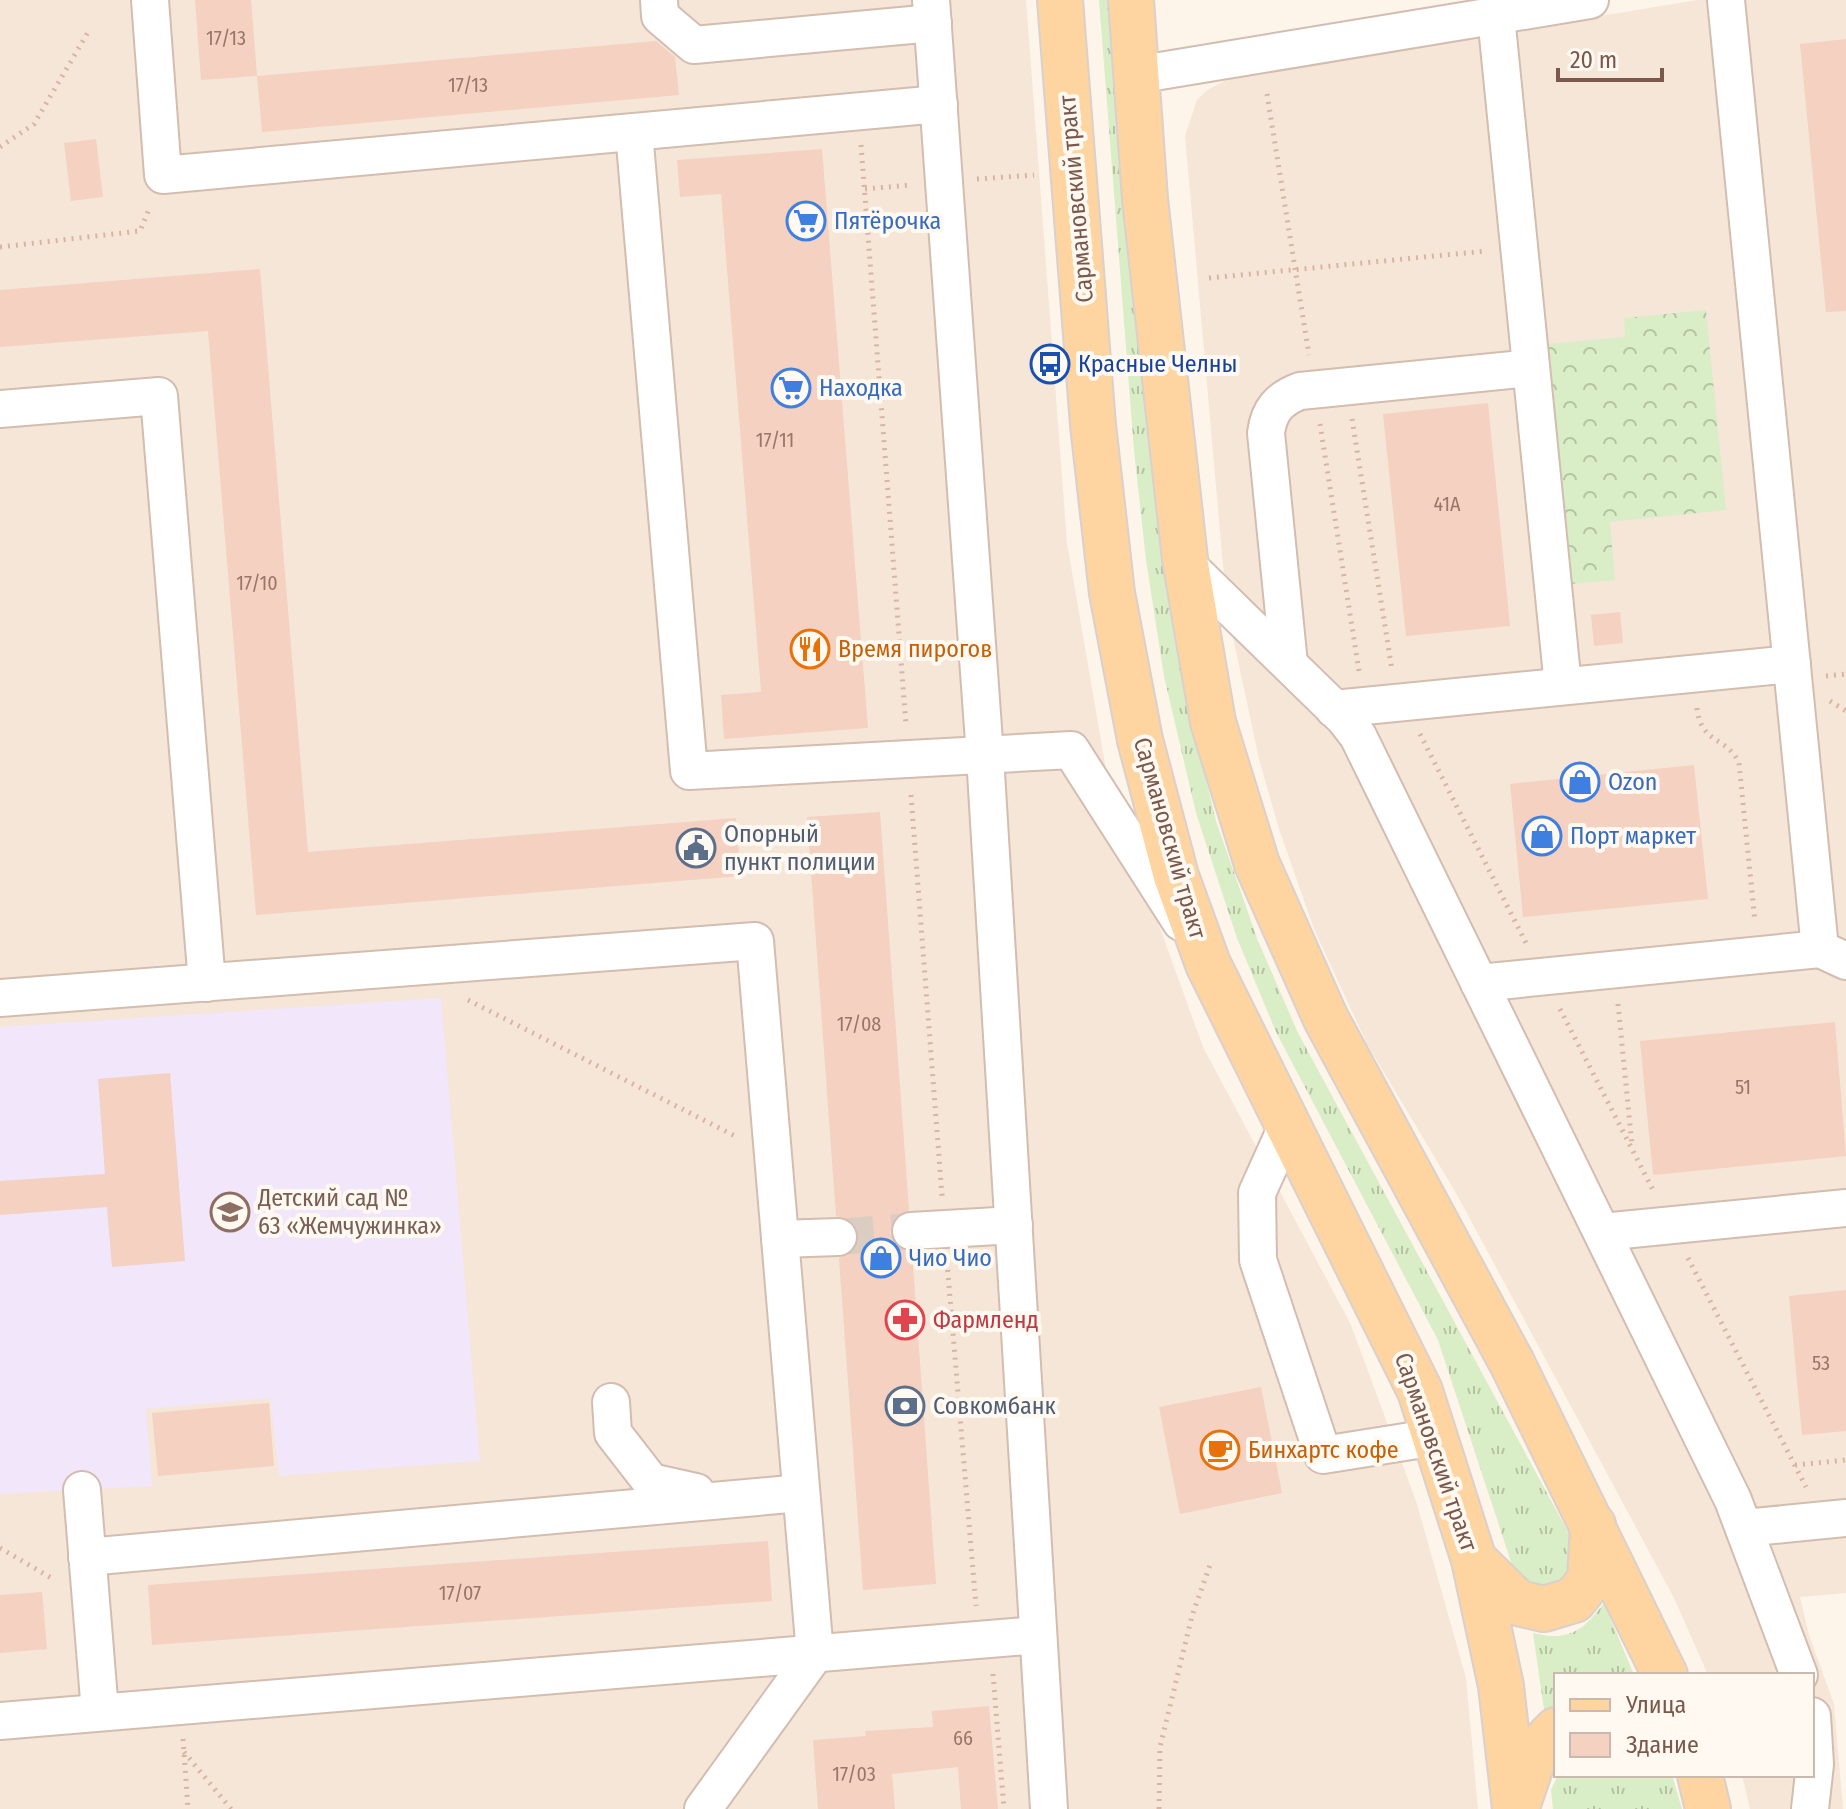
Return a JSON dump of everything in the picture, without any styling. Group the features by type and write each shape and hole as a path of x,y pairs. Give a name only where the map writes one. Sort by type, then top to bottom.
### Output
{"main road":[{"name":"Сармановский тракт","path":"1060,0 1093,425 1112,593 1140,740 1176,876 1208,964 1390,1325 1436,1437 1474,1560 1501,1686 1516,1809"},
{"path":"1131,0 1145,199 1185,563 1213,722 1257,864 1326,1019 1512,1363 1664,1673"},
{"path":"1474,1560 1518,1603 1544,1609 1574,1600 1590,1580 1593,1525"},
{"path":"1516,1809 1536,1751 1554,1732"},
{"path":"1700,1777 1708,1809"}],"street":[{"path":"150,0 163,175 939,104"},
{"path":"659,0 660,16 694,45 932,11 985,756 1049,1809"},
{"path":"1136,75 1590,0"},
{"path":"1479,983 1759,955 1833,955 1792,664 1726,0"},
{"path":"1496,16 1563,686"},
{"path":"634,132 689,771 1071,750 1208,964"},
{"path":"1289,664 1266,433 1277,403 1300,391 1531,368"},
{"path":"0,409 159,396 207,983"},
{"path":"1185,563 1358,736 1744,1528 1798,1673"},
{"path":"1334,709 1792,664"},
{"path":"0,998 755,941 815,1654 703,1809"},
{"path":"1289,1122 1257,1193 1258,1260 1323,1455 1436,1437"},
{"path":"1602,1232 1846,1208"},
{"path":"911,1231 1014,1225"},
{"path":"780,1239 838,1237"},
{"path":"611,1402 613,1433 651,1482 729,1500"},
{"path":"82,1490 100,1712"},
{"path":"87,1557 801,1493"},
{"path":"1744,1528 1846,1518"},
{"path":"0,1721 1038,1635"},
{"path":"1814,1748 1814,1773"},
{"path":"1810,1809 1814,1777"}],"path":[{"path":"0,147 34,124 90,29"},
{"path":"1267,94 1295,270 1331,388 1394,679"},
{"path":"859,111 941,1187"},
{"path":"0,247 140,231 163,175"},
{"path":"1209,278 1519,248"},
{"path":"1694,673 1702,729 1732,751 1739,763 1759,955"},
{"path":"1615,970 1633,1150"},
{"path":"462,996 773,1156"},
{"path":"948,1272 973,1603 988,1618 1004,1809"},
{"path":"1795,1465 1846,1460"},
{"path":"0,1548 59,1582"},
{"path":"1159,1809 1160,1747 1192,1616 1210,1565"},
{"path":"180,1706 188,1809"},
{"path":"184,1751 231,1809"}],"shaded area":[{"path":"0,0 1026,0 1067,543 1109,787 1203,1047 1351,1325 1417,1504 1466,1678 1478,1809 0,1809"},
{"path":"1697,0 1846,0 1846,1593 1800,1597 1809,1635 1834,1704 1843,1809 1750,1809 1742,1777 1814,1777 1814,1673 1707,1673 1674,1598 1456,1193 1367,1044 1314,929 1279,829 1259,759 1231,628 1223,565 1185,136 1197,100 1207,90 1233,77"},
{"name":"Детский сад № 63 «Жемчужинка»","path":"441,998 480,1461 279,1476 270,1398 146,1409 152,1486 0,1494 0,1027"}],"green space":[{"path":"1099,0 1116,0 1152,457 1164,571 1183,682 1216,821 1258,941 1298,1033 1581,1556 1571,1575 1554,1584 1535,1584 1516,1577 1438,1340 1276,1032 1237,938 1196,813 1164,676 1146,560 1134,450"},
{"path":"1706,310 1726,510 1610,522 1615,580 1571,584 1547,344 1625,337 1624,318"},
{"path":"1604,1603 1633,1673 1554,1673 1554,1709 1545,1716 1533,1633 1565,1635 1589,1621"},
{"path":"1557,1777 1673,1777 1682,1809 1553,1809 1551,1790"}],"building":[{"path":"195,0 251,0 257,76 201,80"},
{"path":"1846,39 1846,311 1826,312 1800,44"},
{"path":"656,41 675,57 679,95 262,132 257,76"},
{"path":"96,139 103,197 71,201 64,143"},
{"path":"822,149 868,728 724,739 721,695 761,692 721,194 680,197 677,160"},
{"path":"260,269 308,852 736,818 741,876 256,915 208,331 0,347 0,290"},
{"path":"1488,403 1510,626 1406,636 1383,414"},
{"path":"1620,612 1623,643 1594,646 1591,615"},
{"path":"1694,765 1708,899 1523,917 1510,784"},
{"path":"880,812 909,1210 893,1221 890,1233 901,1249 912,1252 936,1584 863,1590 839,1258 856,1248 859,1236 848,1219 836,1216 807,817"},
{"path":"1835,1022 1846,1156 1653,1175 1640,1041"},
{"path":"170,1073 185,1261 112,1267 107,1207 0,1215 0,1181 105,1174 98,1079"},
{"path":"1846,1290 1846,1431 1802,1435 1789,1296"},
{"name":"Бинхартс кофе","path":"1261,1387 1282,1493 1180,1514 1159,1407"},
{"path":"269,1403 274,1466 158,1476 152,1413"},
{"path":"768,1541 772,1601 152,1645 148,1585"},
{"path":"42,1592 47,1649 0,1653 0,1595"},
{"path":"989,1706 998,1809 961,1809 958,1767 892,1774 895,1809 818,1809 813,1740 866,1736 865,1731 933,1727 932,1711"}],"tunnel":[{"path":"838,1237 911,1231"}],"place":[{"name":"Пятёрочка","path":"806,221"},
{"name":"Красные Челны","path":"1050,364"},
{"name":"Находка","path":"791,388"},
{"name":"Время пирогов","path":"810,649"},
{"name":"Ozon","path":"1580,782"},
{"name":"Порт маркет","path":"1542,836"},
{"name":"Опорный пункт полиции","path":"696,848"},
{"name":"Детский сад № 63 «Жемчужинка»","path":"230,1212"},
{"name":"Чио Чио","path":"881,1258"},
{"name":"Фармленд","path":"905,1320"},
{"name":"Совкомбанк","path":"905,1406"},
{"name":"Бинхартс кофе","path":"1220,1450"}]}
